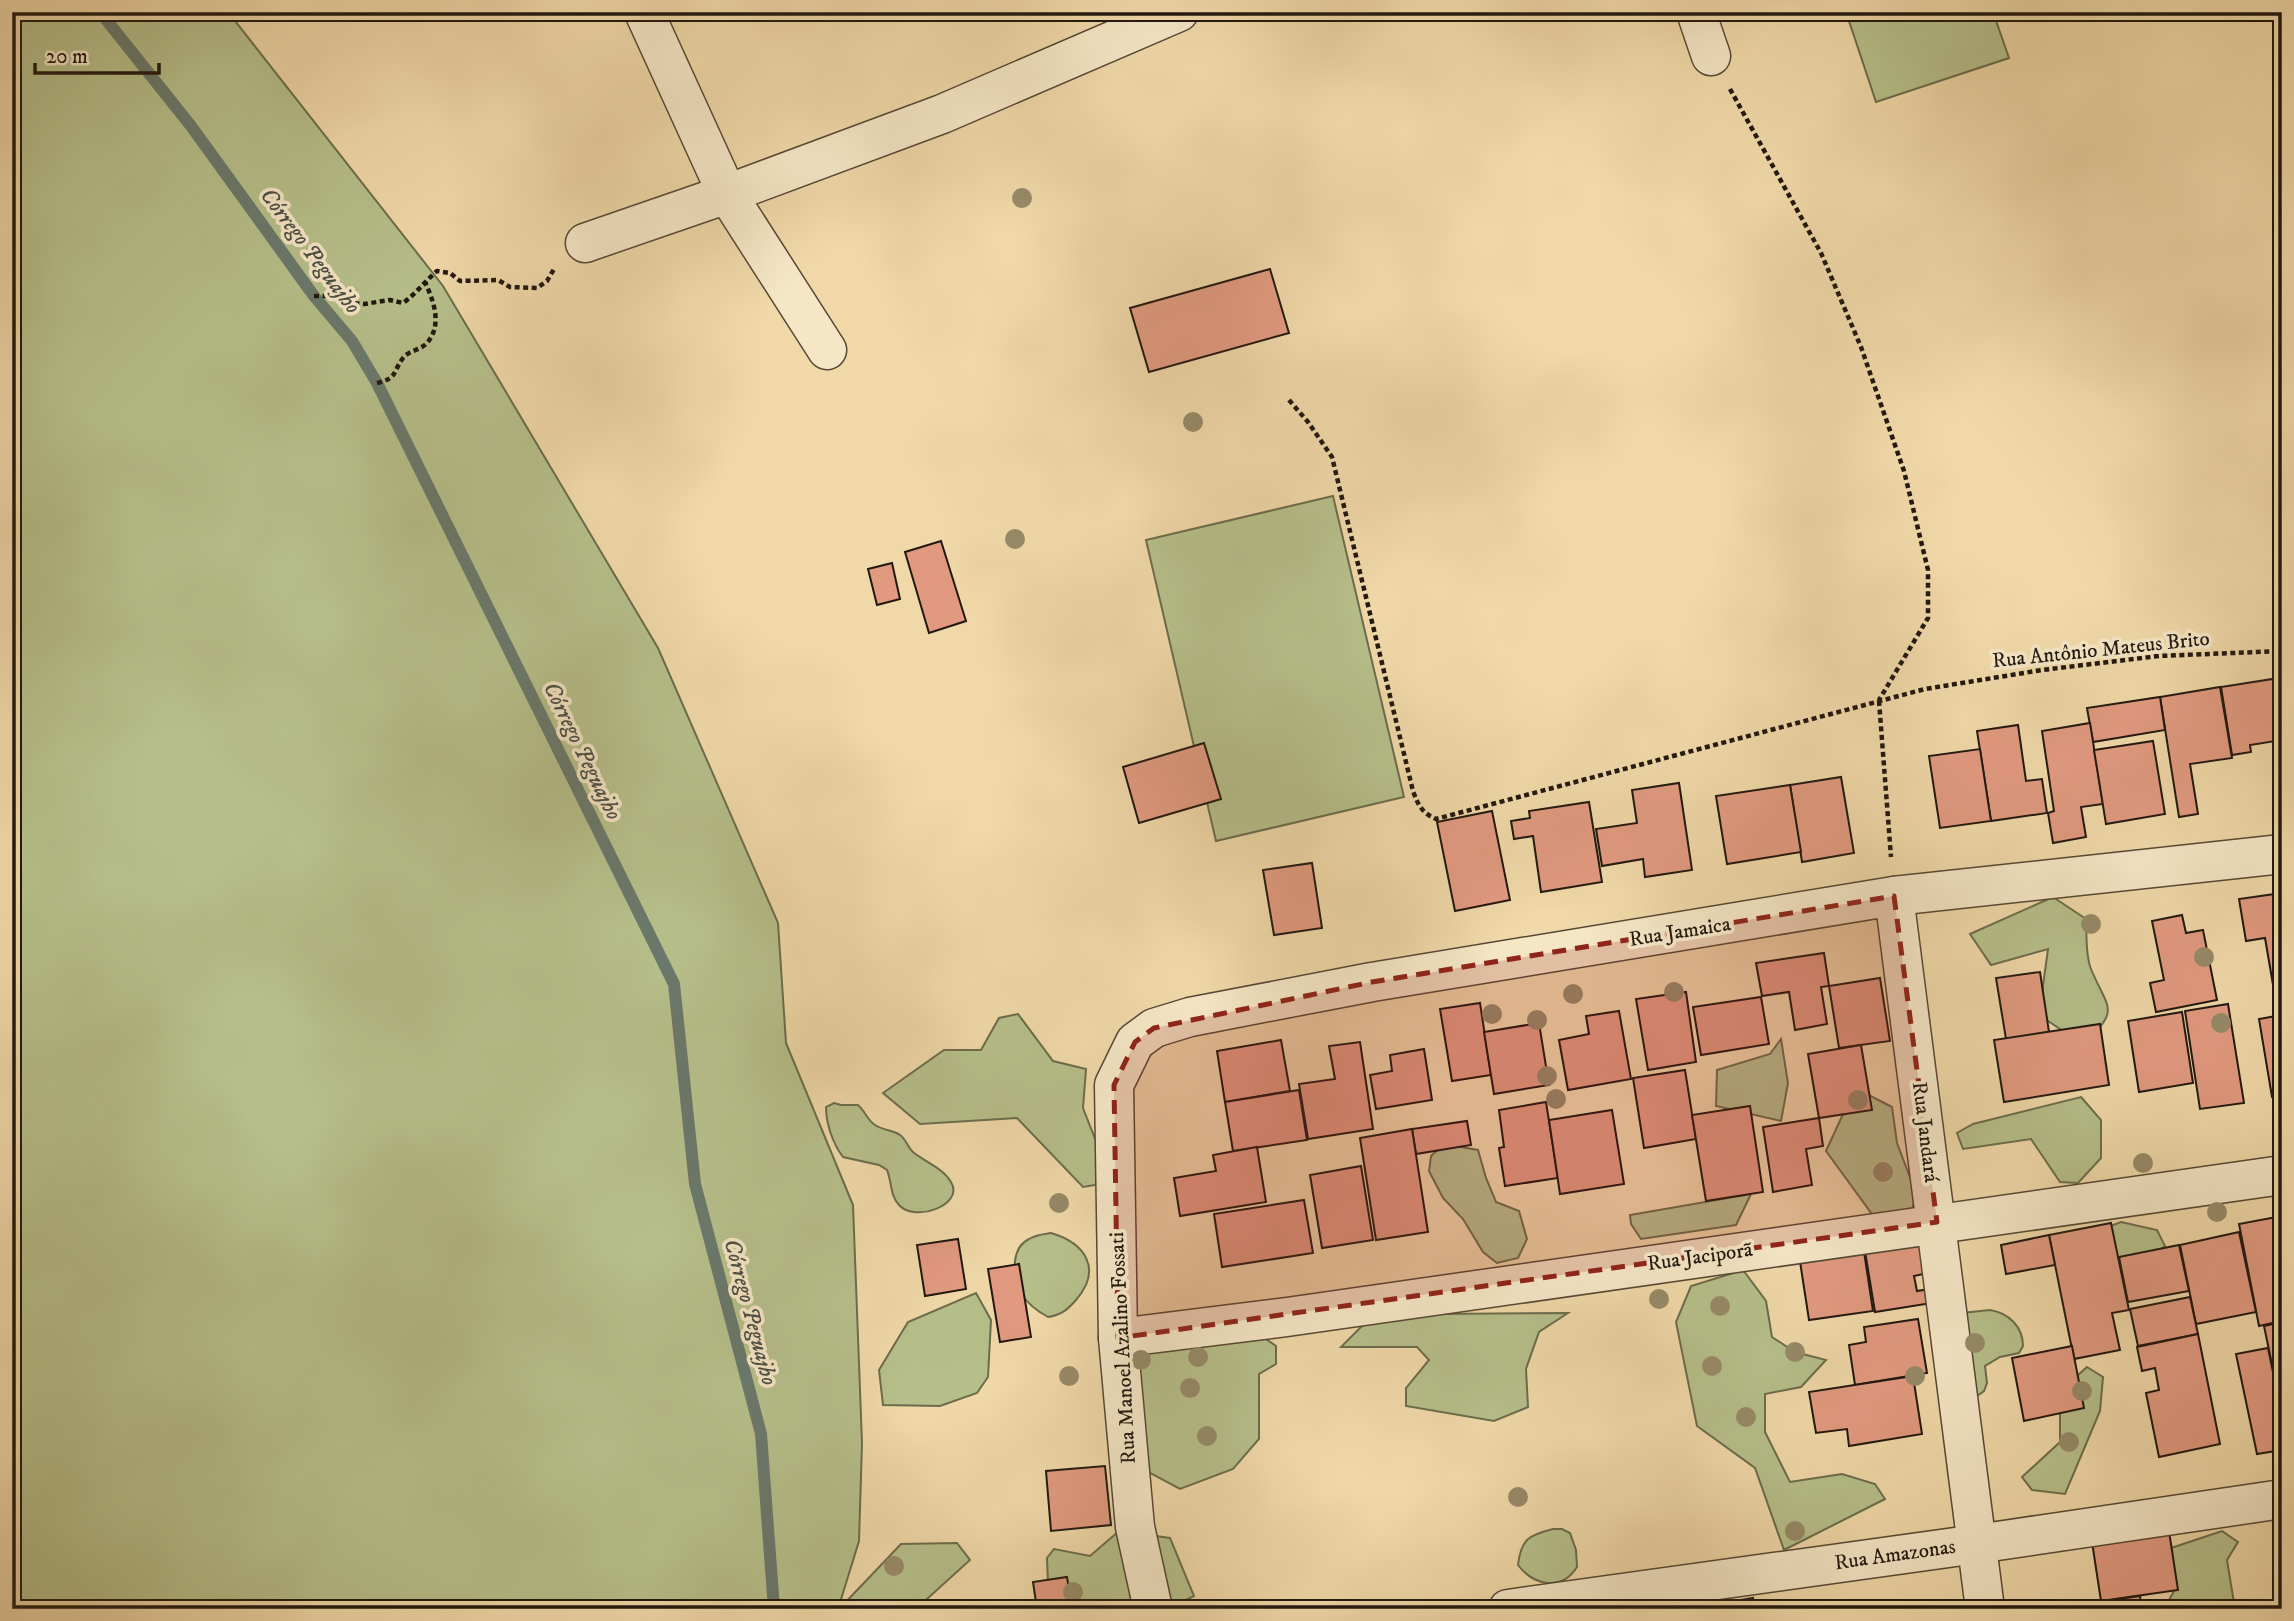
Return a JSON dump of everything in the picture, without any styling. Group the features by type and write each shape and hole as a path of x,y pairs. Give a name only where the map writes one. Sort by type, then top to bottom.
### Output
{"street":[{"path":"644,12 727,194 827,350"},
{"path":"585,243 727,194 942,114 1179,12"},
{"path":"1696,12 1712,56"},
{"name":"Rua Jamaica","path":"1114,1085 1135,1042 1154,1028 1190,1017 1372,982 1894,896 2282,853"},
{"name":"Rua Jandará","path":"1894,896 1985,1609"},
{"name":"Rua Manoel Azalino Fossati","path":"1114,1085 1118,1338 1135,1527 1153,1609"},
{"name":"Rua Jaciporã","path":"1118,1338 1287,1317 2282,1175"},
{"name":"Rua Amazonas","path":"1508,1609 2282,1499"}],"path":[{"path":"1712,56 1821,253 1861,346 1905,471 1928,570 1928,618 1879,701 1894,896"},
{"path":"314,296 339,296 350,303 390,300 403,303 414,296 437,271 450,273 460,281 498,280 510,287 537,288 547,281 564,253 585,243"},
{"path":"377,383 390,380 403,357 425,345 431,334 437,321 425,281"},
{"path":"1289,400 1332,457 1413,791 1417,804 1426,815 1436,819 1879,701"},
{"name":"Rua Antônio Mateus Brito","path":"1879,701 1925,689 2042,670 2159,656 2282,651"}],"highlighted area":[{"path":"1894,896 1937,1222 1118,1338 1114,1085 1135,1042 1154,1028 1372,982"}],"green space":[{"path":"12,12 228,12 443,286 658,648 778,923 786,1043 853,1205 862,1443 859,1541 838,1609 12,1609"},
{"path":"1846,12 1993,12 2009,58 1876,102"},
{"path":"1333,496 1404,797 1216,841 1146,540"},
{"path":"2053,897 2086,919 2089,963 2108,1008 2103,1023 2084,1045 2039,1015 2048,949 1991,965 1970,934"},
{"path":"1018,1014 1053,1061 1086,1069 1083,1108 1105,1164 1101,1184 1083,1187 1017,1118 920,1124 883,1093 944,1050 981,1050 999,1018"},
{"path":"1781,1039 1788,1083 1781,1121 1716,1106 1717,1070 1770,1054"},
{"path":"1855,1088 1892,1107 1897,1143 1916,1193 1912,1211 1877,1221 1826,1151"},
{"path":"2081,1097 2101,1120 2101,1158 2078,1183 2060,1182 2031,1139 1963,1149 1957,1133 1973,1124"},
{"path":"834,1103 858,1105 875,1125 900,1135 913,1152 948,1177 953,1190 951,1198 945,1204 926,1212 906,1210 899,1205 894,1197 887,1170 879,1165 843,1157 839,1152 826,1113 826,1107"},
{"path":"1444,1144 1478,1150 1496,1202 1519,1211 1527,1239 1518,1258 1497,1263 1483,1252 1463,1219 1443,1198 1429,1171 1431,1156"},
{"path":"1751,1194 1736,1225 1641,1239 1631,1224 1630,1215"},
{"path":"2121,1222 2157,1230 2165,1246 2142,1261 2128,1265 2115,1264 2108,1227"},
{"path":"1051,1233 1063,1237 1081,1250 1089,1268 1084,1289 1076,1300 1064,1311 1048,1317 1034,1308 1022,1295 1016,1281 1015,1265 1018,1249 1023,1243"},
{"path":"1743,1270 1766,1301 1772,1337 1795,1352 1826,1360 1801,1387 1765,1394 1765,1432 1790,1482 1842,1474 1875,1484 1885,1499 1784,1550 1755,1468 1697,1426 1676,1322 1691,1286"},
{"path":"976,1293 991,1320 988,1377 977,1393 940,1406 883,1405 879,1370 908,1322"},
{"path":"1990,1310 2003,1314 2014,1322 2021,1333 2023,1346 2019,1353 2000,1357 1985,1366 1987,1383 1984,1391 1977,1396 1962,1313"},
{"path":"1568,1313 1539,1332 1526,1369 1528,1407 1494,1421 1406,1406 1406,1388 1429,1360 1417,1347 1341,1347 1363,1325 1435,1314"},
{"path":"1245,1324 1276,1346 1276,1364 1259,1374 1259,1439 1233,1469 1180,1489 1135,1465 1131,1348"},
{"path":"2087,1367 2103,1377 2100,1411 2065,1494 2032,1490 2022,1477 2060,1442 2060,1391"},
{"path":"1553,1529 1570,1533 1576,1550 1577,1567 1564,1580 1548,1583 1532,1578 1518,1565 1524,1544 1532,1536"},
{"path":"1119,1531 1170,1538 1194,1596 1178,1604 1135,1595 1134,1609 1049,1609 1047,1558 1054,1549 1090,1556"},
{"path":"2222,1531 2238,1542 2227,1560 2235,1609 2164,1609 2174,1591 2171,1548"},
{"path":"957,1543 970,1560 916,1609 842,1609 901,1544"}],"building":[{"path":"1270,269 1289,333 1149,372 1130,308"},
{"path":"941,541 966,621 929,633 905,552"},
{"path":"892,563 900,599 877,605 868,569"},
{"path":"2279,678 2282,740 2250,745 2251,752 2232,755 2221,687"},
{"path":"2220,687 2232,758 2190,764 2198,814 2179,817 2160,697"},
{"path":"2160,697 2165,730 2093,742 2087,708"},
{"path":"2090,723 2103,804 2081,807 2086,837 2053,843 2048,813 2054,811 2042,731"},
{"path":"2018,725 2026,781 2042,779 2047,813 1991,821 1977,731"},
{"path":"2153,741 2165,814 2106,824 2094,750"},
{"path":"1204,743 1221,799 1139,823 1123,767"},
{"path":"1980,749 1991,821 1940,828 1929,756"},
{"path":"1841,777 1854,853 1802,862 1790,785"},
{"path":"1679,783 1692,870 1645,877 1643,859 1602,866 1596,829 1637,823 1632,790"},
{"path":"1790,785 1801,852 1727,864 1716,796"},
{"path":"1589,802 1602,882 1541,892 1533,836 1514,839 1511,821 1530,818 1529,811"},
{"path":"1492,811 1510,900 1455,911 1437,822"},
{"path":"1312,863 1322,928 1274,935 1263,870"},
{"path":"2282,893 2282,1001 2276,1002 2265,938 2246,941 2239,899"},
{"path":"2182,915 2186,933 2203,930 2217,1000 2156,1012 2150,983 2164,980 2152,921"},
{"path":"1824,953 1829,986 1821,987 1827,1024 1795,1030 1789,992 1762,996 1756,963"},
{"path":"2040,972 2049,1032 2006,1039 1996,978"},
{"path":"1880,978 1890,1041 1839,1048 1829,986"},
{"path":"1686,992 1696,1062 1648,1070 1636,999"},
{"path":"1761,997 1769,1044 1701,1055 1693,1007"},
{"path":"1480,1003 1491,1075 1452,1081 1440,1009"},
{"path":"2228,1004 2244,1103 2200,1109 2185,1011"},
{"path":"1619,1011 1631,1079 1568,1090 1559,1040 1589,1034 1586,1016"},
{"path":"2182,1012 2193,1083 2139,1092 2128,1021"},
{"path":"2282,1015 2282,1096 2272,1097 2259,1019"},
{"path":"1539,1023 1549,1085 1494,1094 1484,1032"},
{"path":"2100,1024 2109,1085 2004,1102 1994,1040"},
{"path":"1281,1040 1290,1091 1225,1102 1217,1051"},
{"path":"1360,1042 1373,1129 1308,1139 1299,1084 1335,1079 1329,1046"},
{"path":"1861,1045 1872,1110 1819,1118 1808,1054"},
{"path":"1424,1049 1432,1100 1376,1109 1370,1075 1392,1071 1390,1055"},
{"path":"1685,1070 1696,1139 1644,1148 1633,1078"},
{"path":"1299,1090 1307,1140 1233,1151 1225,1102"},
{"path":"1546,1102 1558,1178 1505,1186 1499,1148 1504,1147 1499,1110"},
{"path":"1750,1106 1763,1192 1706,1201 1692,1115"},
{"path":"1612,1110 1624,1184 1560,1194 1549,1120"},
{"path":"1819,1118 1823,1146 1806,1149 1812,1185 1773,1192 1763,1127"},
{"path":"1467,1121 1471,1145 1416,1154 1412,1129"},
{"path":"1412,1129 1428,1232 1376,1240 1360,1138"},
{"path":"1257,1147 1266,1202 1180,1216 1174,1178 1216,1171 1213,1155"},
{"path":"1361,1166 1373,1240 1322,1248 1310,1175"},
{"path":"1304,1200 1313,1253 1222,1267 1214,1214"},
{"path":"2282,1216 2282,1321 2259,1326 2239,1224"},
{"path":"2111,1223 2129,1310 2112,1313 2120,1350 2074,1359 2049,1235"},
{"path":"2239,1232 2256,1312 2196,1324 2180,1245"},
{"path":"1928,1235 1933,1272 1914,1276 1917,1291 1936,1288 1938,1302 1875,1312 1864,1245"},
{"path":"2049,1235 2055,1265 2006,1274 2001,1245"},
{"path":"958,1239 966,1289 925,1296 917,1245"},
{"path":"1863,1245 1873,1311 1809,1320 1799,1255"},
{"path":"2179,1245 2189,1291 2128,1302 2119,1257"},
{"path":"1019,1264 1031,1337 1000,1342 988,1269"},
{"path":"2190,1297 2198,1334 2138,1346 2130,1309"},
{"path":"1918,1319 1927,1373 1855,1385 1849,1345 1866,1342 1864,1327"},
{"path":"2282,1322 2282,1413 2264,1326"},
{"path":"2198,1334 2220,1444 2159,1457 2146,1393 2159,1390 2155,1368 2142,1371 2137,1347"},
{"path":"2072,1346 2084,1408 2024,1421 2012,1358"},
{"path":"2268,1348 2282,1416 2282,1450 2257,1454 2236,1354"},
{"path":"1913,1376 1922,1434 1849,1446 1847,1429 1816,1433 1809,1392"},
{"path":"1105,1466 1111,1525 1051,1531 1046,1471"},
{"path":"2169,1531 2178,1590 2101,1601 2092,1542"},
{"path":"1067,1577 1072,1609 1037,1609 1033,1582"},
{"path":"2140,1596 2142,1609 2061,1609 2061,1607"},
{"path":"1753,1598 1755,1609 1689,1609"}],"waterway":[{"name":"Córrego Peguajho","path":"100,12 191,126 314,296 352,341 377,383 674,984 695,1184 761,1434 774,1609"}]}
